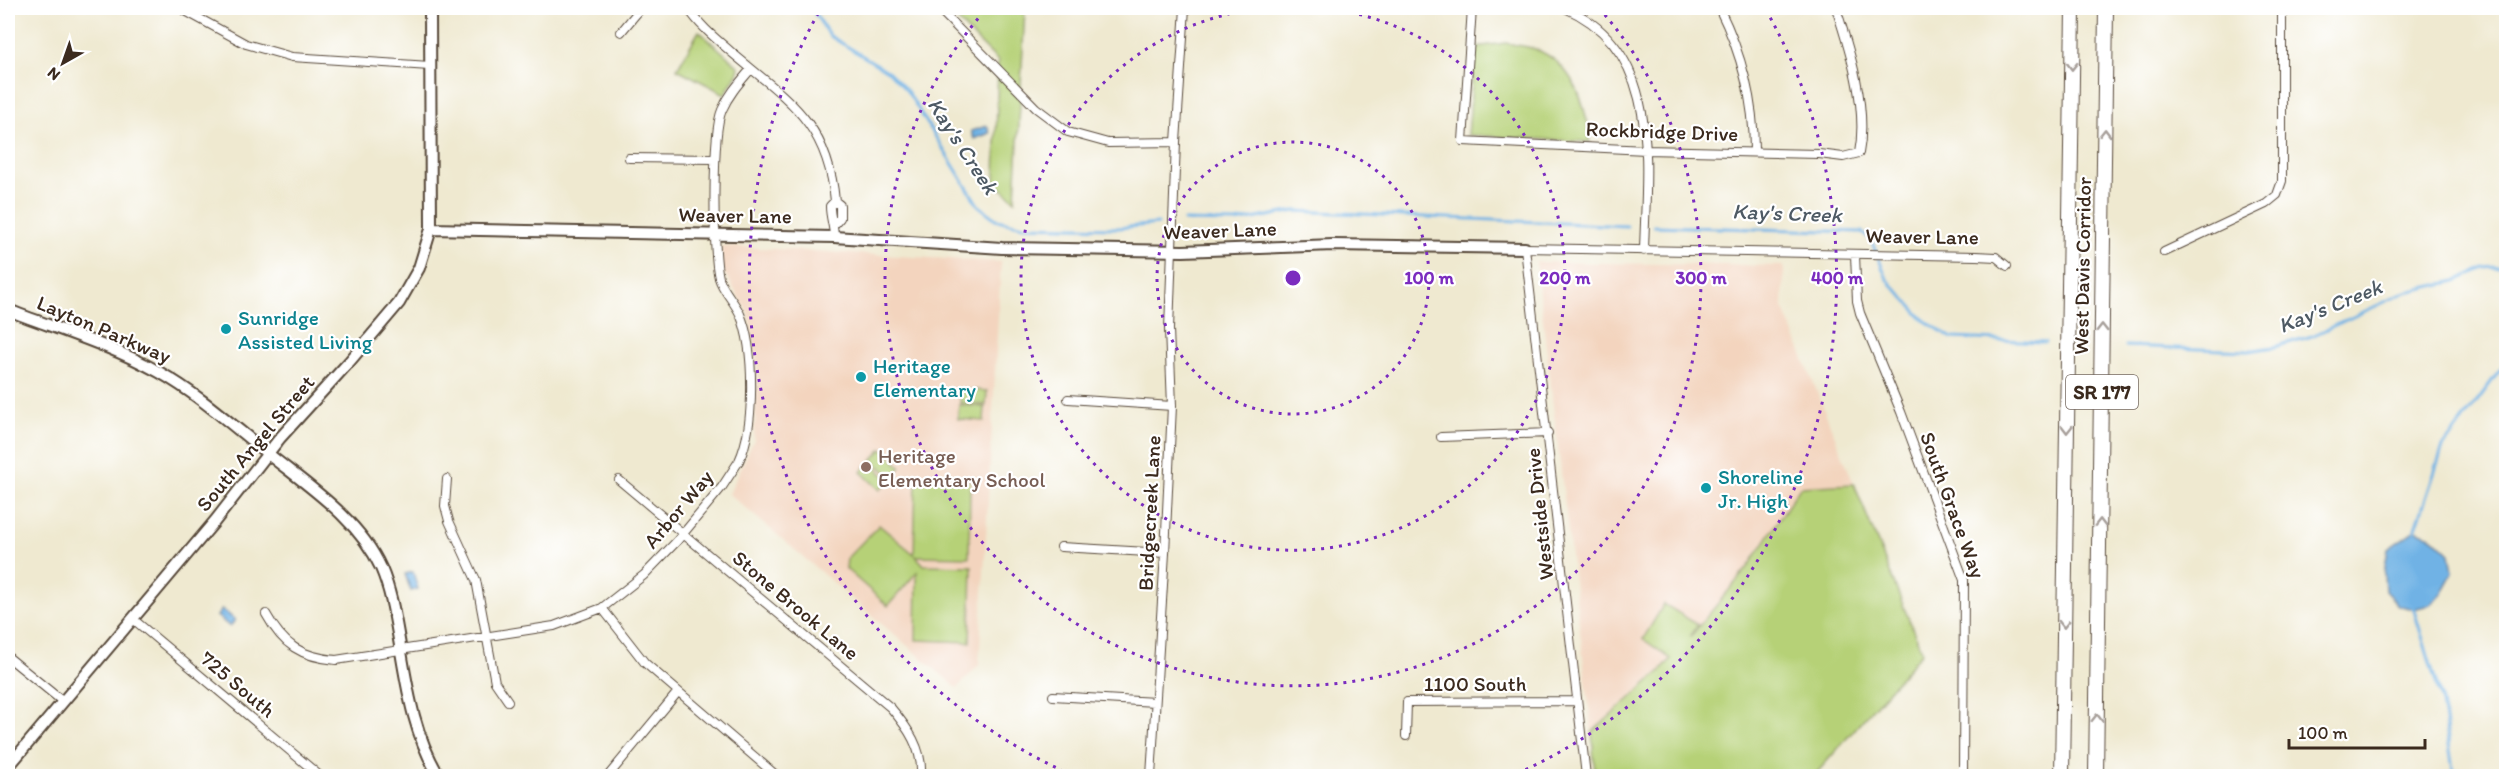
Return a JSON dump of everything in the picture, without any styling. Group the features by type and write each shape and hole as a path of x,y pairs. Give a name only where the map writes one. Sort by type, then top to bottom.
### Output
{"highway":[{"name":"West Davis Corridor","path":"2062,777 2073,8"},
{"name":"West Davis Corridor","path":"2096,777 2106,8"}],"main road":[{"name":"South Angel Street","path":"8,767 215,521 268,454 399,303 419,268 431,229 430,8"},
{"name":"Weaver Lane","path":"431,229 834,237 995,248 1173,251 1333,245 1525,249"},
{"name":"Layton Parkway","path":"8,310 124,355 158,371 209,406 339,512 364,540 380,567 390,595 414,721 424,752 439,777"}],"street":[{"path":"180,8 246,44 292,57 430,66"},
{"path":"621,32 641,8"},
{"path":"688,8 704,28 797,108 814,128 827,153 833,176 835,201 830,206 830,218 834,225 834,237"},
{"path":"938,8 1036,108 1068,132 1108,143 1176,142"},
{"name":"Bridgecreek Lane","path":"1150,777 1172,406 1169,329 1176,142 1185,8"},
{"name":"Rockbridge Drive","path":"1472,8 1463,141 1646,150 1754,151 1843,157 1859,153 1863,137 1851,55 1836,8"},
{"path":"1565,8 1598,28 1616,48 1630,70 1640,95 1646,150 1644,251"},
{"path":"1719,8 1733,36 1746,71 1752,112 1754,151"},
{"path":"2164,252 2266,204 2279,191 2282,181 2282,8"},
{"name":"Arbor Way","path":"266,614 275,631 291,646 314,658 336,660 554,626 602,608 644,575 684,534 739,461 745,448 751,357 747,333 739,312 720,281 716,262 715,159 716,135 721,111 751,69"},
{"path":"629,158 715,159"},
{"name":"Weaver Lane","path":"1525,249 1996,257 2007,266"},
{"name":"Westside Drive","path":"1525,249 1586,777"},
{"name":"South Grace Way","path":"1855,255 1857,301 1860,314 1964,580 1963,777"},
{"path":"1068,399 1172,406"},
{"path":"1441,437 1548,433"},
{"path":"447,479 445,506 449,521 476,580 495,682 508,701"},
{"name":"Stone Brook Lane","path":"619,480 891,708 908,727 918,751 921,777"},
{"path":"1061,547 1165,553"},
{"path":"602,608 632,649 677,693 776,776"},
{"name":"725 South","path":"133,619 320,777"},
{"path":"8,657 62,701"},
{"path":"608,777 677,693"},
{"path":"1053,696 1155,702"},
{"name":"1100 South","path":"1406,736 1407,702 1577,700"}],"shaded area":[{"name":"Heritage Elementary School","path":"721,246 1001,262 979,665 957,688 729,494 754,440 758,367 749,314 722,269"},
{"path":"1536,262 1784,266 1783,307 1854,484 1800,487 1749,566 1662,670 1592,732"}],"green space":[{"path":"945,8 1025,8 1015,200 995,183 998,61"},
{"path":"699,31 739,67 725,94 677,69"},
{"path":"1506,43 1535,49 1548,56 1568,75 1581,100 1590,142 1468,135 1475,47"},
{"path":"961,389 987,391 986,405 960,403"},
{"path":"959,405 985,407 984,421 958,419"},
{"path":"882,449 901,467 892,477 872,460"},
{"path":"870,462 889,480 880,490 861,472"},
{"path":"916,479 970,481 969,557 916,556 924,565 972,566 970,642 916,640 917,572 888,606 846,569 847,558 879,525 914,554"},
{"path":"1854,484 1922,652 1814,776 1595,776 1592,732 1662,670 1671,659 1643,639 1664,604 1698,625 1690,637 1749,566 1800,487"}],"water":[{"path":"987,126 990,133 974,139 971,131"},
{"path":"2415,530 2433,537 2450,553 2453,572 2441,594 2431,605 2412,609 2398,605 2385,591 2384,573 2388,549"},
{"path":"413,572 418,589 411,591 405,574"},
{"path":"222,609 235,620 230,627 217,616"}],"waterway":[{"name":"Kay's Creek","path":"811,8 830,36 889,72 907,91 978,205 997,220 1024,226 1118,228 1158,224"},
{"name":"Kay's Creek","path":"1184,221 1236,222 1295,211 1627,226"},
{"name":"Kay's Creek","path":"1654,226 1862,232 1871,240 1887,279 1924,320 1952,338 2045,342"},
{"name":"Kay's Creek","path":"2126,346 2248,351 2274,347 2312,336 2406,292 2456,281 2484,268 2506,266"},
{"path":"2414,534 2443,447 2506,362"},
{"path":"2413,607 2442,702 2454,776"}],"place":[{"name":"Sunridge Assisted Living","path":"226,329"},
{"name":"Heritage Elementary","path":"861,377"},
{"name":"Heritage Elementary School","path":"866,467"},
{"name":"Shoreline Jr. High","path":"1706,488"}]}
